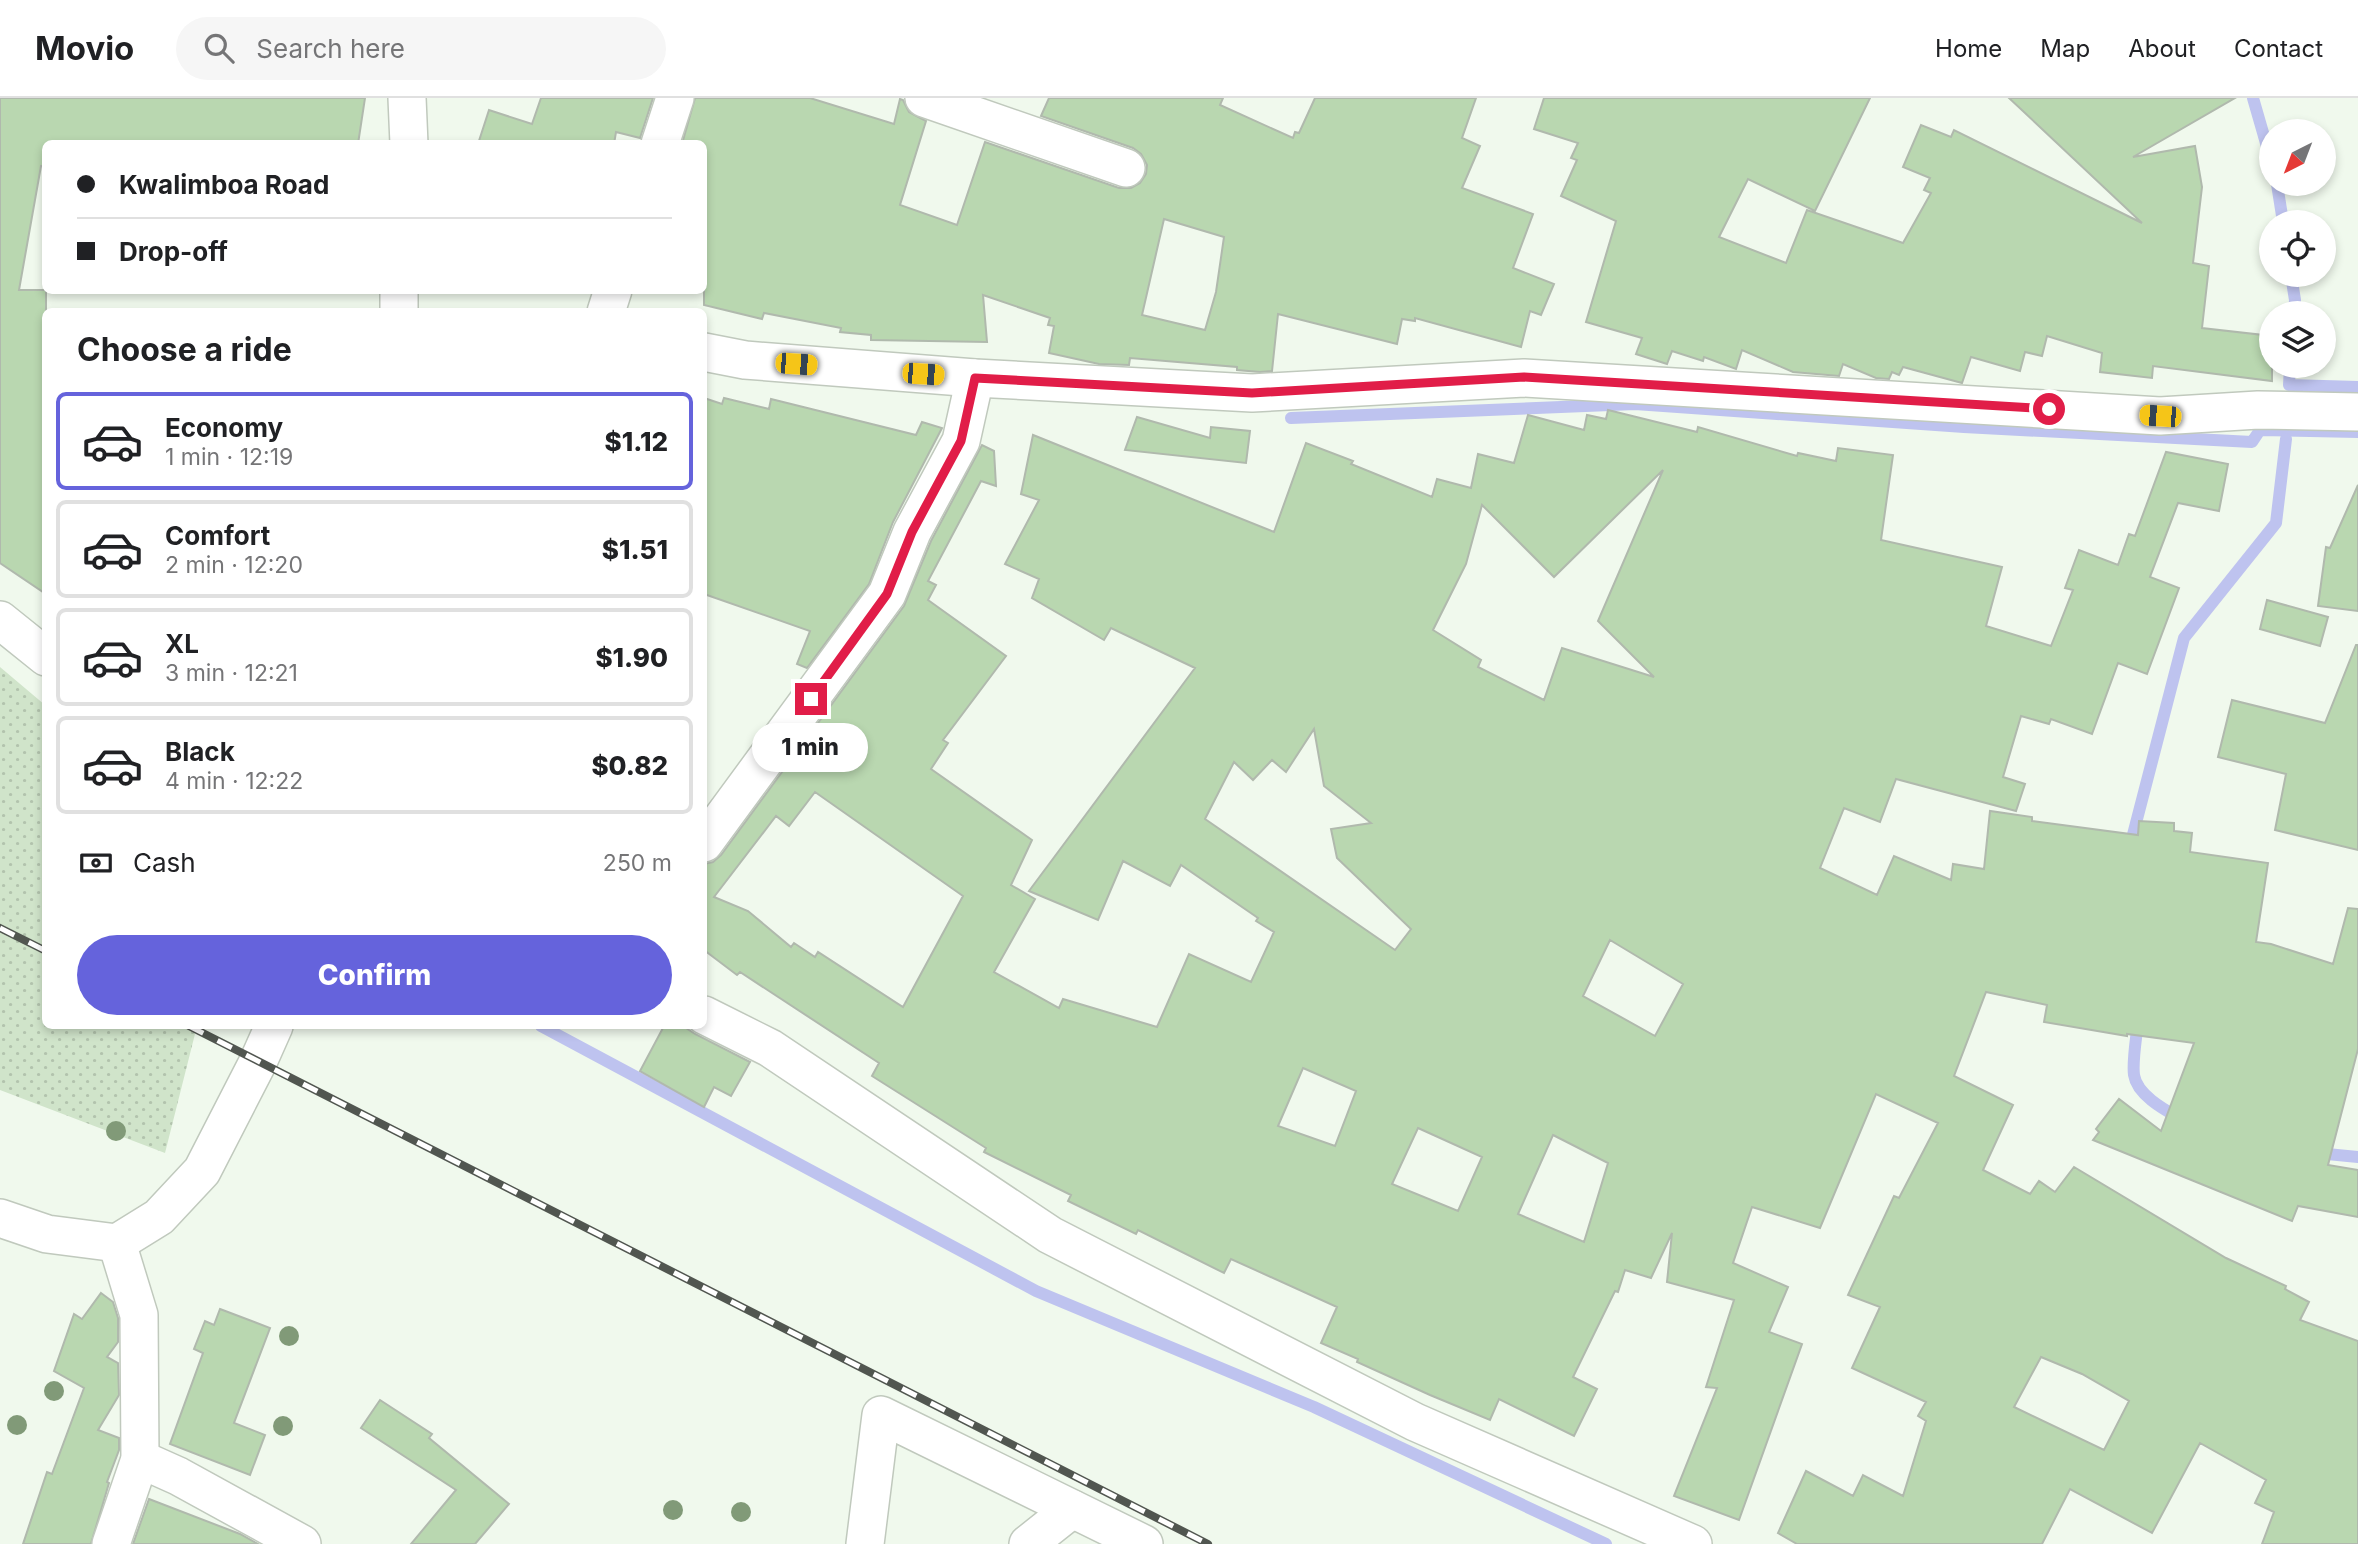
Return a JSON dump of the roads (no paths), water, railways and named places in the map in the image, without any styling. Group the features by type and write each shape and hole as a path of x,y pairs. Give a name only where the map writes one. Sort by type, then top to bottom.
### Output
{"street":[{"path":"407,98 409,140"},
{"path":"661,140 675,98"},
{"path":"924,98 1126,168"},
{"path":"707,353 745,360 975,378 1252,393 1524,377 2160,416 2258,410 2358,412"},
{"path":"707,839 887,594 912,532 961,441 975,378"},
{"path":"0,620 42,654"},
{"path":"707,1016 770,1048 1050,1235 1415,1422 1693,1544"},
{"path":"0,1218 47,1234 117,1242 159,1217 202,1171 273,1029"},
{"path":"111,1544 140,1458 139,1315 117,1242"},
{"path":"865,1544 881,1415 1144,1544"},
{"path":"140,1458 302,1544"},
{"path":"1028,1544 1072,1510"}],"waterway":[{"path":"2253,98 2259,119"},
{"path":"2279,196 2281,210"},
{"path":"2293,287 2295,301"},
{"path":"2289,378 2289,385 2358,387"},
{"path":"1291,418 1635,404 1964,427 2252,442 2260,430 2358,432"},
{"path":"2129,850 2184,638 2276,523 2286,439"},
{"path":"2138,1020 2134,1062 2136,1082 2153,1101 2181,1119"},
{"path":"547,1029 1036,1291 1314,1407 1606,1544"},
{"path":"2317,1153 2358,1157"}],"railway":[{"path":"0,928 42,949"},
{"path":"195,1029 1208,1544"}]}
